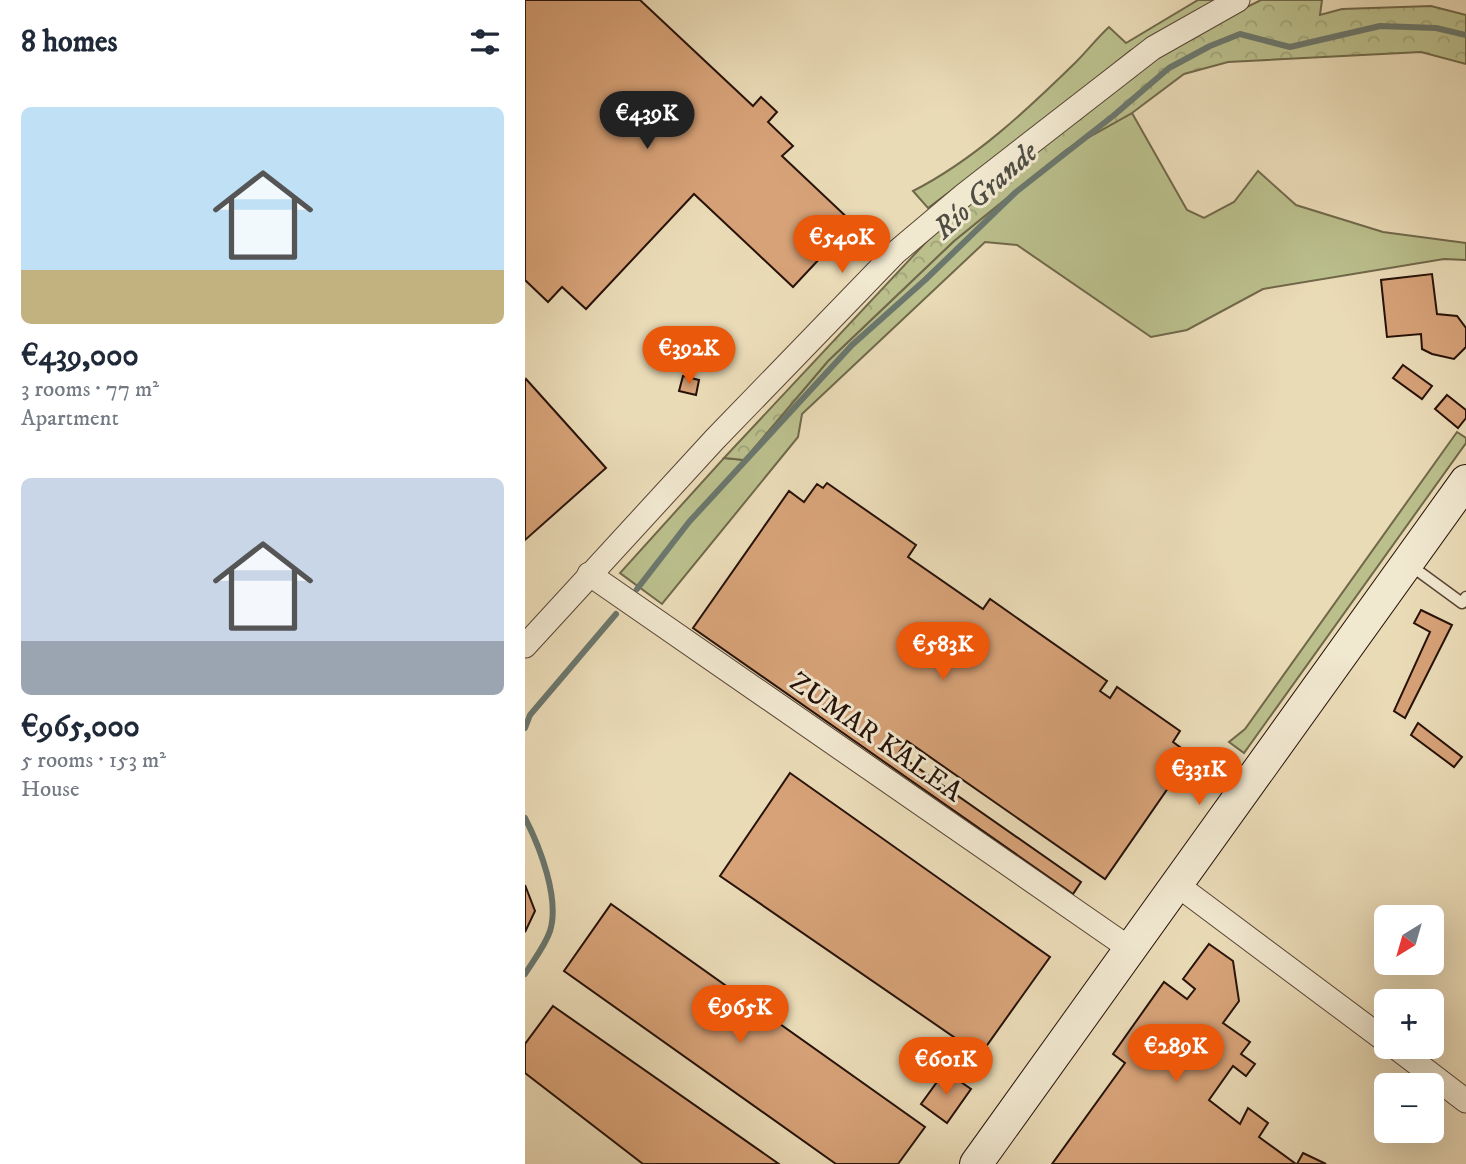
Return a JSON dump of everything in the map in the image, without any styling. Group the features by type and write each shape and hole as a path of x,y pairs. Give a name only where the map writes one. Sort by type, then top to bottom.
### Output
{"main road":[{"path":"976,1164 1466,481"}],"street":[{"path":"525,646 589,574 895,253 965,194 1153,48 1238,0"},
{"name":"ZUMAR KALEA","path":"589,574 1129,948"},
{"path":"1176,884 1374,1032"},
{"path":"1411,1059 1466,1101"}],"lane":[{"path":"1407,563 1462,603 1466,597"}],"green space":[{"path":"1198,0 1219,0 1130,51 1028,133 928,208 913,191 957,165 999,133 1076,62 1109,27 1126,43"},
{"path":"1261,0 1322,0 1320,15 1342,9 1431,6 1466,15 1466,64 1421,52 1228,62 1184,74 1132,113 1066,150 954,241 828,361 744,460 724,458 942,225 1098,99 1192,34"},
{"path":"1132,113 1187,210 1204,218 1234,202 1258,171 1296,205 1383,232 1466,243 1466,260 1444,259 1263,289 1187,330 1151,337 1017,245 985,242 802,414 798,437 662,604 620,573 724,458 744,460 828,361 954,241 1066,150"},
{"path":"1457,432 1466,438 1466,443 1244,753 1229,742 1245,729"}],"building":[{"path":"525,0 640,0 753,106 761,97 777,112 768,122 793,146 782,156 853,223 793,287 694,194 586,309 562,287 548,302 525,280"},
{"path":"1432,274 1437,314 1457,316 1466,328 1466,347 1454,359 1422,349 1421,334 1387,337 1381,280"},
{"path":"1403,365 1432,386 1422,399 1393,378"},
{"path":"683,376 699,380 696,395 679,391"},
{"path":"526,379 606,468 525,540 525,381"},
{"path":"1447,395 1466,410 1466,418 1458,428 1435,409"},
{"path":"827,483 916,545 908,557 983,609 990,599 1107,681 1100,691 1110,698 1117,687 1180,731 1173,742 1191,755 1105,879 907,741 898,754 1081,882 1073,894 693,628 789,491 804,502 817,484 823,488"},
{"path":"1421,610 1452,625 1405,718 1394,711 1430,632 1414,623"},
{"path":"1418,723 1462,757 1454,767 1411,735"},
{"path":"790,773 1050,957 980,1055 720,876"},
{"path":"525,885 535,911 525,932"},
{"path":"611,904 925,1127 898,1164 836,1164 564,971"},
{"path":"1209,944 1233,961 1239,1001 1223,1023 1250,1042 1241,1054 1255,1064 1246,1076 1233,1066 1209,1100 1240,1124 1248,1108 1268,1123 1259,1137 1296,1164 1052,1164 1125,1063 1113,1054 1164,982 1187,999 1195,989 1183,979"},
{"path":"553,1006 779,1164 643,1164 525,1073 525,1044"},
{"path":"945,1071 971,1089 947,1123 921,1104"},
{"path":"1303,1153 1326,1164 1297,1164"}],"waterway":[{"name":"Río Grande","path":"637,589 689,522 852,345 925,280 1016,192 1169,68 1210,46 1240,34 1290,47 1380,26 1436,28 1466,35"},
{"name":"Río Grande","path":"525,728 530,715 616,614"},
{"name":"Río Grande","path":"525,818 547,873 552,904 548,937 525,974"}]}
